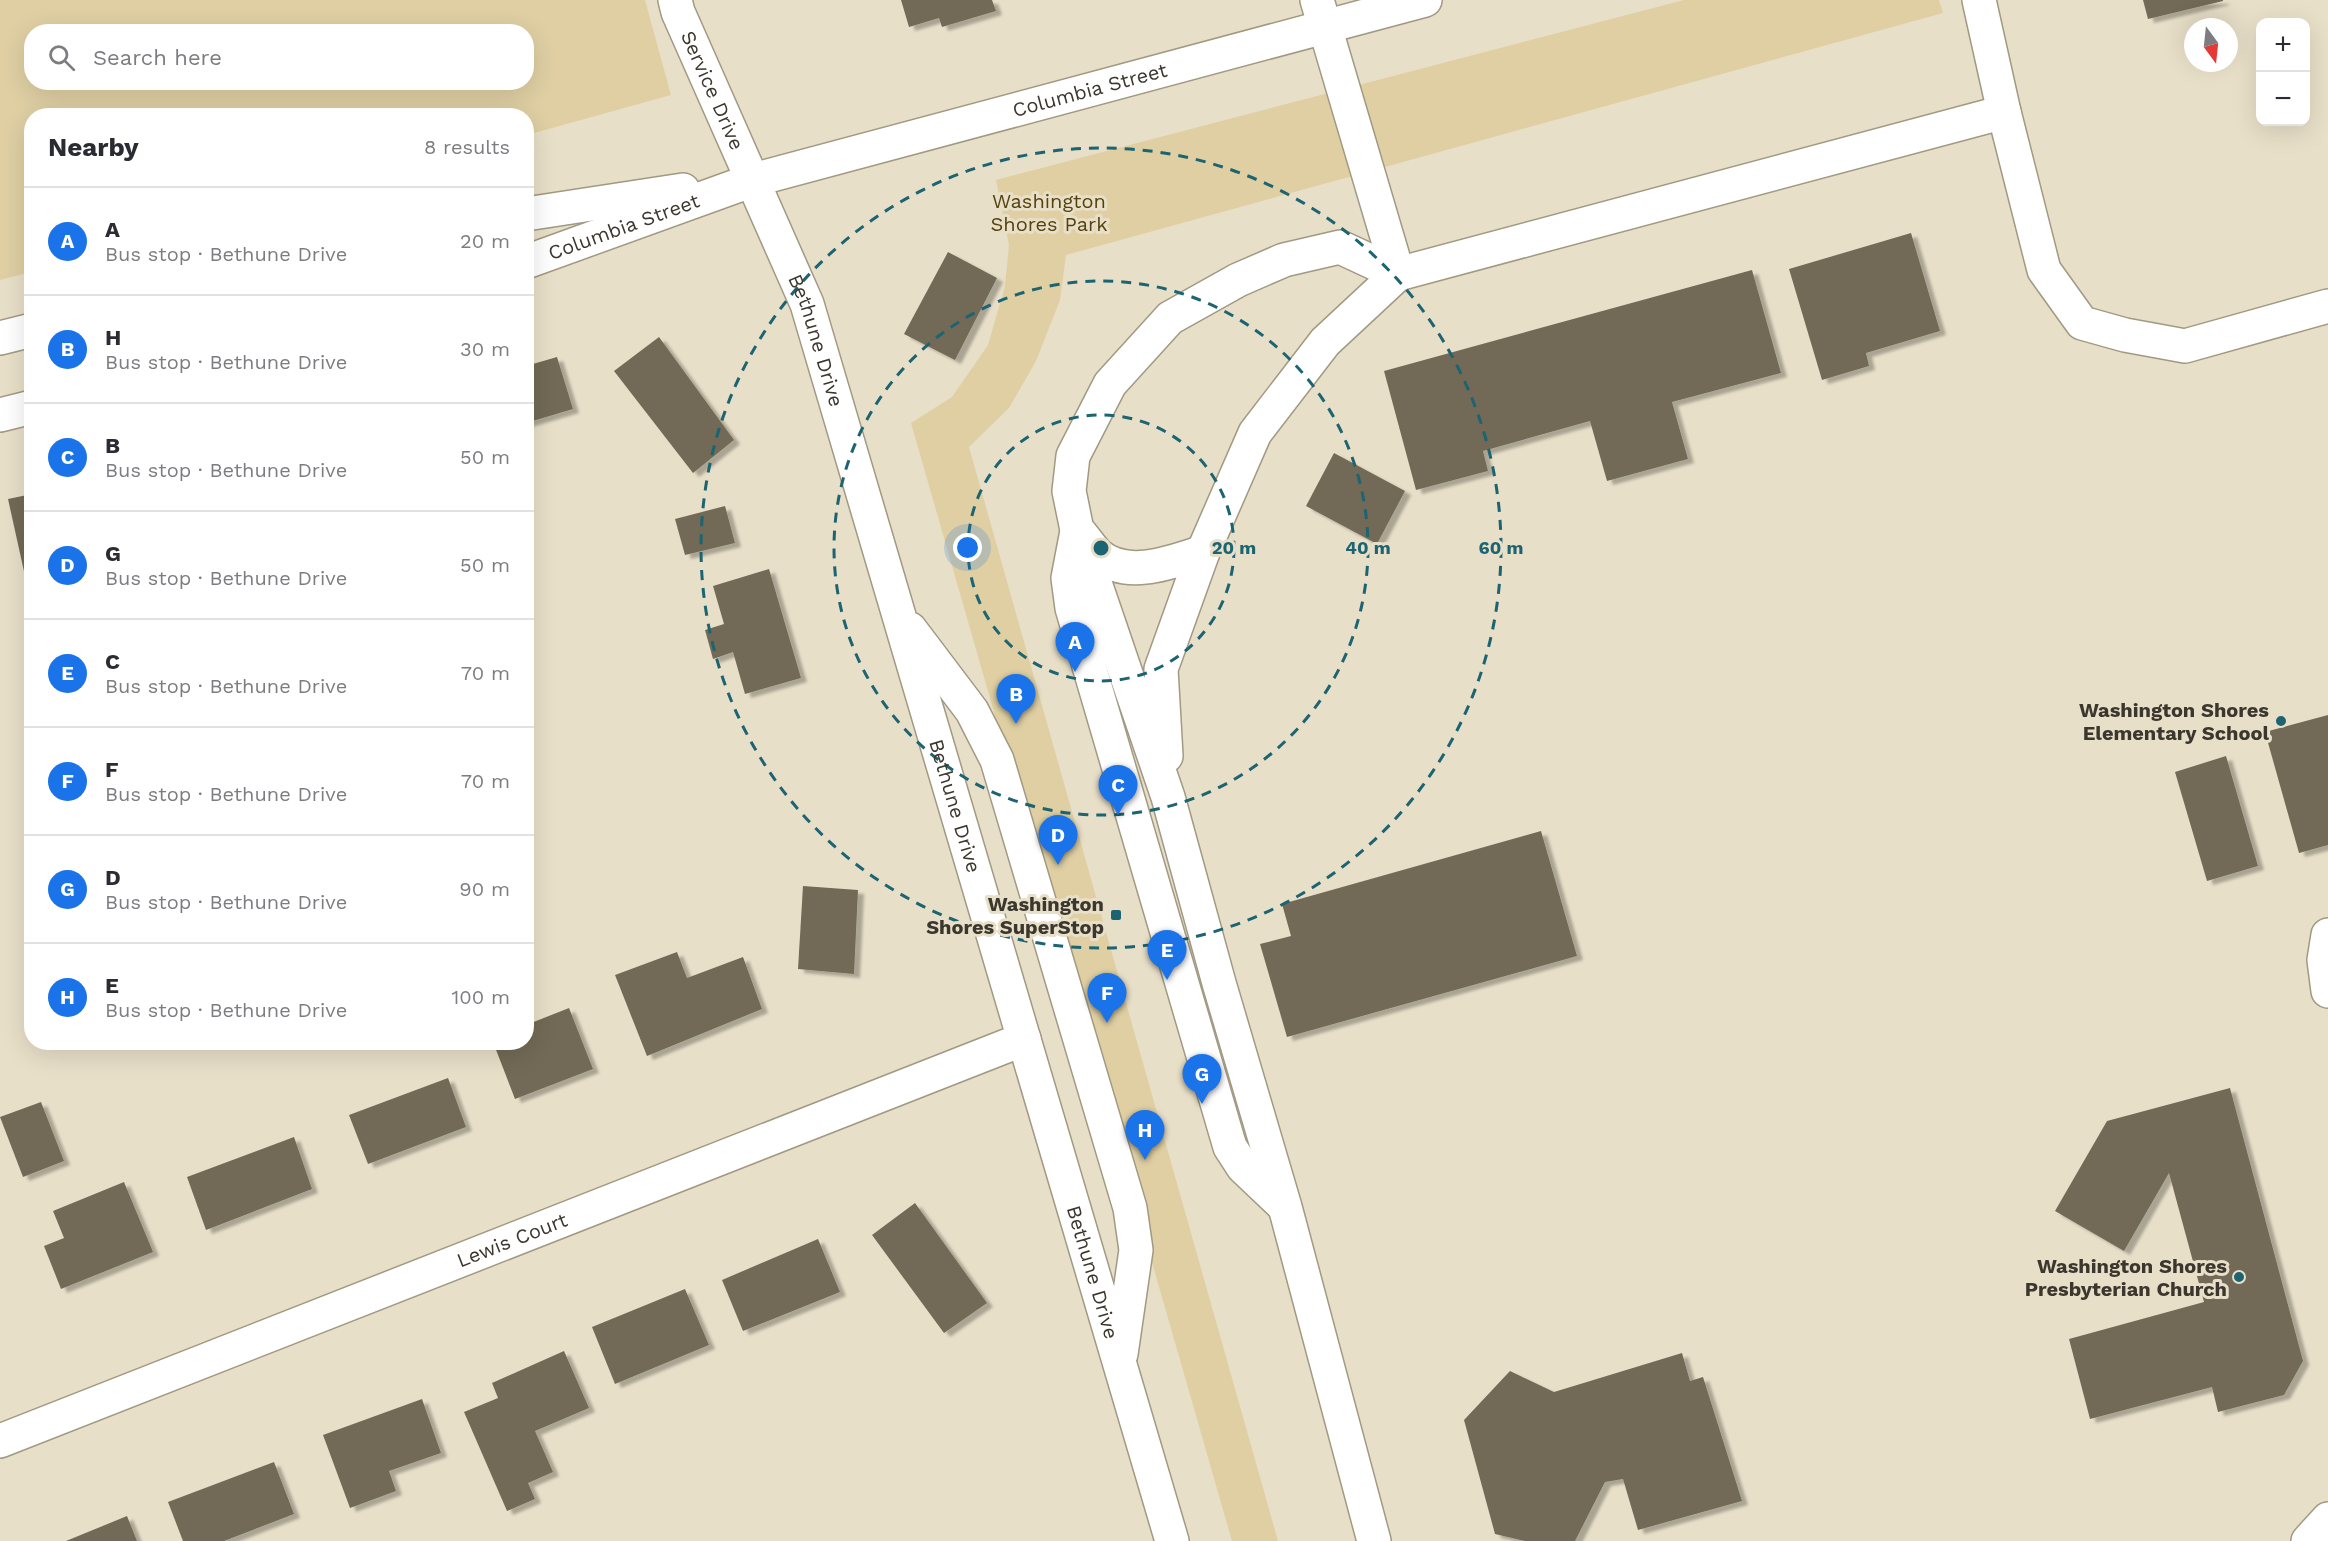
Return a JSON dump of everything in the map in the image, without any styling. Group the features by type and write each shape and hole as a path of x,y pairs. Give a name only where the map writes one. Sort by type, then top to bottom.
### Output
{"street":[{"name":"Service Drive","path":"675,0 753,180"},
{"name":"Columbia Street","path":"534,259 753,180 1321,13 1425,0"},
{"path":"1979,0 2004,112 2044,270 2082,323 2185,346 2328,306"},
{"path":"1321,13 1398,274"},
{"path":"1168,797 1161,669 1203,552 1254,433 1325,342 1398,274 2004,112"},
{"name":"Columbia Street","path":"534,213 753,180"},
{"name":"Bethune Drive","path":"753,180 807,304 1172,1541"},
{"path":"1374,1541 1285,1207 1219,983 1168,797 1077,530 1070,491 1073,456 1110,384 1170,318 1238,280 1284,260 1340,247 1398,274"},
{"path":"0,338 24,332"},
{"path":"0,415 24,408"},
{"path":"1077,530 1099,556 1120,566 1160,566 1203,552"},
{"path":"1077,530 1068,578 1072,608 1230,1147 1243,1167 1285,1207"},
{"path":"898,613 972,711 997,760 1130,1208 1136,1250 1120,1365"},
{"path":"2328,936 2324,960 2328,991"},
{"name":"Lewis Court","path":"0,1441 1024,1039"},
{"path":"2308,1541 2328,1519"}],"green space":[{"path":"0,0 645,0 671,95 534,133 534,108 24,108 24,274 0,280"},
{"name":"Washington Shores Park","path":"1684,0 1939,0 1943,13 1066,255 1060,300 1036,361 1009,408 969,447 1278,1541 1232,1541 911,423 952,397 988,345 1005,286 1009,245 996,180"}],"building":[{"path":"901,0 992,0 996,11 942,27 939,18 909,27"},
{"path":"2143,0 2223,0 2223,1 2148,19"},
{"path":"1911,233 1940,331 1866,353 1869,366 1822,380 1789,269"},
{"path":"948,252 997,278 955,360 904,334"},
{"path":"1752,270 1781,373 1672,402 1688,459 1607,481 1590,421 1483,451 1488,471 1416,490 1384,371"},
{"path":"659,337 734,440 693,473 614,371"},
{"path":"557,357 573,409 534,421 534,364"},
{"path":"1334,453 1405,491 1377,544 1306,506"},
{"path":"24,496 24,571 8,499"},
{"path":"725,506 735,543 685,555 675,519"},
{"path":"769,569 801,678 745,694 733,652 713,659 705,630 724,624 713,586"},
{"path":"2328,715 2328,845 2299,853 2265,732"},
{"path":"2226,756 2258,866 2207,881 2175,772"},
{"path":"1541,831 1577,956 1287,1037 1260,944 1291,936 1282,904"},
{"path":"803,886 858,890 854,974 798,969"},
{"path":"677,952 687,978 743,957 762,1009 647,1056 615,975"},
{"path":"569,1008 593,1069 515,1099 496,1050 534,1050 534,1022"},
{"path":"448,1078 466,1127 368,1164 349,1115"},
{"name":"Washington Shores Presbyterian Church","path":"2230,1088 2303,1361 2284,1395 2218,1412 2212,1387 2090,1419 2069,1339 2204,1302 2169,1173 2124,1251 2055,1211 2107,1121"},
{"path":"41,1102 64,1161 23,1177 0,1117"},
{"path":"294,1137 312,1189 206,1230 187,1177"},
{"path":"124,1182 153,1252 61,1289 44,1246 64,1238 53,1211"},
{"path":"915,1203 987,1303 944,1333 872,1235"},
{"path":"818,1239 840,1292 743,1331 722,1280"},
{"path":"685,1289 709,1345 615,1384 592,1327"},
{"path":"564,1351 589,1408 535,1431 553,1472 528,1483 535,1499 507,1511 464,1412 498,1398 492,1383"},
{"path":"1682,1353 1690,1381 1703,1377 1742,1501 1638,1530 1623,1479 1605,1482 1575,1541 1525,1541 1495,1534 1464,1420 1510,1371 1554,1392"},
{"path":"422,1399 441,1453 389,1471 396,1491 350,1508 323,1435"},
{"path":"274,1462 294,1514 224,1541 183,1541 168,1502"},
{"path":"127,1516 137,1541 66,1541"}],"place":[{"name":"A","path":"1075,672"},
{"name":"Washington Shores Elementary School","path":"2281,721"},
{"name":"H","path":"1016,724"},
{"name":"B","path":"1118,815"},
{"name":"G","path":"1058,865"},
{"name":"Washington Shores SuperStop","path":"1116,915"},
{"name":"C","path":"1167,980"},
{"name":"F","path":"1107,1023"},
{"name":"D","path":"1202,1104"},
{"name":"E","path":"1145,1160"},
{"name":"Washington Shores Presbyterian Church","path":"2239,1277"}]}
